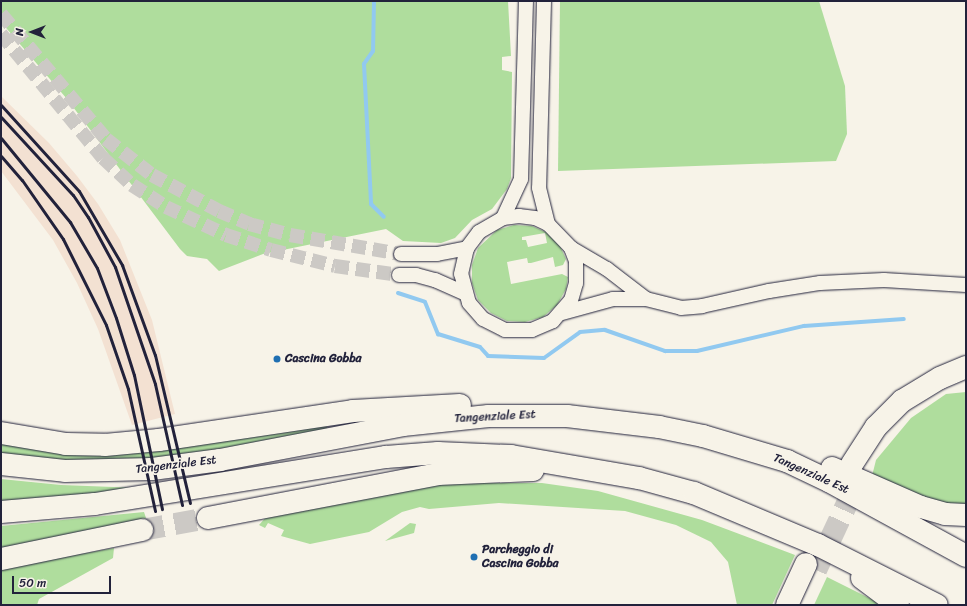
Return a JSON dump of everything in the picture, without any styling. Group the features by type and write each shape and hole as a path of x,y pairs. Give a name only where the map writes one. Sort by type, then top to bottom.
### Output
{"highway":[{"path":"966,367 928,384 897,406 871,433 857,467 902,418 939,393 966,383"},
{"path":"1,433 66,444 105,445 391,408 473,406 537,414"},
{"name":"Tangenziale Est","path":"1,464 66,471 160,469 220,460 384,427 475,416 537,414 659,427 769,456 824,478 966,556"},
{"name":"Tangenziale Est","path":"1,512 95,504 350,462 415,454 499,455 588,469 694,492 818,546 937,605"},
{"path":"769,456 780,454 818,463 921,507 945,514 966,515"},
{"path":"208,518 438,474 588,469"},
{"path":"1,559 142,530"},
{"path":"818,546 898,605"},
{"path":"787,605 811,567 799,605"}],"street":[{"path":"504,218 518,190 521,179 526,1"},
{"path":"544,1 539,188 548,224 571,248 607,268 646,299"},
{"path":"548,224 519,216 504,218 479,232 467,248 461,274 464,293 483,319 505,330 532,330 549,323 562,313 573,295 576,283 576,261 571,248"},
{"path":"401,254 437,254 467,248"},
{"path":"399,276 416,275 435,280 464,293"},
{"path":"562,313 613,299 646,299 681,308 706,306 769,291 820,284 884,280 966,285"}],"shaded area":[{"path":"1,96 49,143 77,176 98,204 120,240 152,320 175,414 132,425 98,329 77,283 53,240 1,171"}],"green space":[{"path":"1,1 508,1 511,56 502,57 502,70 512,72 511,178 507,189 492,209 472,220 455,238 441,243 403,241 386,229 263,254 219,271 207,259 187,256 180,249 67,99 1,22"},
{"path":"560,1 819,1 845,86 847,134 836,161 558,171"},
{"path":"514,225 532,226 548,233 560,246 566,259 563,265 555,267 553,257 531,263 528,263 527,258 507,262 511,284 562,274 568,277 566,289 557,305 543,317 525,322 507,321 491,313 478,300 472,283 472,265 478,248 497,230","holes":["545,233 547,243 528,247 526,240 522,240 522,237"]},
{"path":"966,392 966,505 949,509 872,476 876,460 911,418 946,394"},
{"path":"327,425 327,430 216,454 92,465 1,455 1,443"},
{"path":"1,479 61,485 140,488 141,493 1,503"},
{"path":"419,483 542,483 598,491 702,520 795,555 772,605 737,605 728,562 711,542 676,525 625,511 499,503 429,509 420,507 402,512 369,532 310,544 281,536 284,530 268,523 265,528 259,525 267,516"},
{"path":"144,512 147,521 1,551 1,526"},
{"path":"410,523 416,524 414,533 385,541"},
{"path":"114,548 113,558 39,599 37,605 1,605 1,568"},
{"path":"827,577 883,605 814,605"}],"waterway":[{"path":"374,1 373,51 364,64 371,204 384,217"},
{"path":"398,293 425,302 438,334 480,347 488,356 544,358 580,332 605,330 665,351 697,351 804,326 904,319"}],"tunnel":[{"path":"1,14 106,139 152,175 219,211 249,224 290,235 401,254"},
{"path":"1,34 103,158 132,185 166,207 226,235 271,250 335,266 399,275"},
{"path":"816,570 863,469"},
{"path":"142,530 208,518"}],"railway":[{"path":"1,105 79,191 122,265 155,355 190,503"},
{"path":"1,117 73,195 88,217 115,267 155,384 182,505"},
{"path":"1,138 70,222 97,268 116,318 134,375 162,509"},
{"path":"1,156 22,180 63,239 106,325 128,389 155,511"}],"place":[{"name":"Cascina Gobba","path":"277,359"},
{"name":"Parcheggio di Cascina Gobba","path":"474,557"}]}
